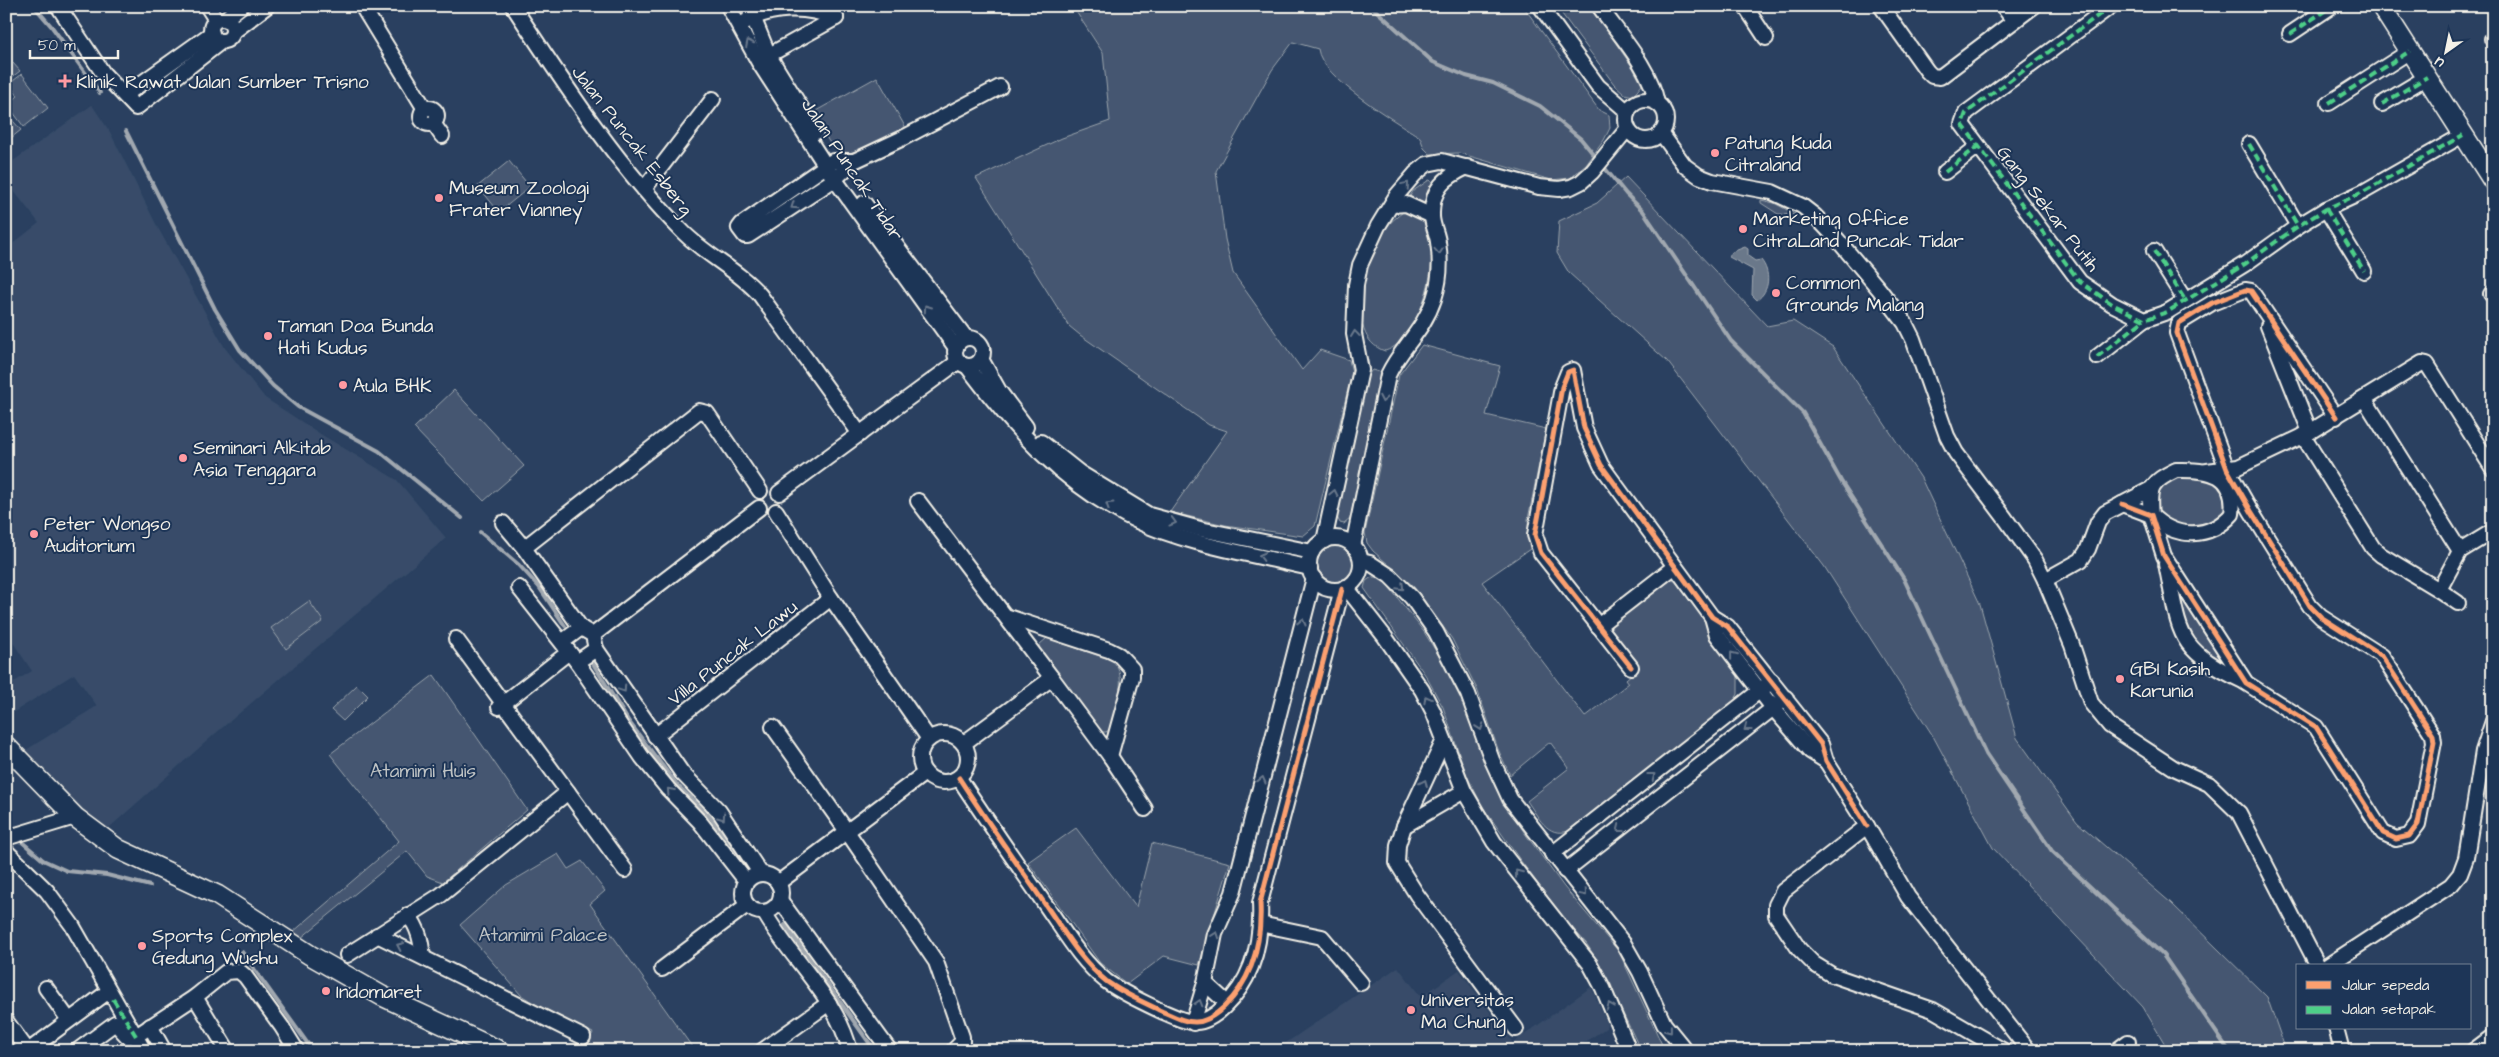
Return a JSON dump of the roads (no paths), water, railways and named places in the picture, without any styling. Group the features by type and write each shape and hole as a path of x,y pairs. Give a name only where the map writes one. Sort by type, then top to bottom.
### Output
{"street":[{"path":"58,6 103,72 136,108 241,6"},
{"path":"206,6 219,28"},
{"path":"125,95 219,28 232,25 233,32 267,6"},
{"path":"362,6 425,109 422,113 422,119 428,124 433,123 442,136"},
{"name":"Jalan Puncak Esberg","path":"513,6 573,98 644,189 685,235 748,281 860,434"},
{"name":"Jalan Puncak Tidar","path":"728,6 838,176 1006,417 1028,442 1082,488 1138,522 1164,532 1312,573"},
{"path":"1540,6 1598,86 1628,112"},
{"path":"1599,6 1645,72 1654,89 1657,103 1666,117 1661,133 1652,139 1640,139 1628,128"},
{"path":"1745,6 1766,38"},
{"path":"1881,6 1932,76 1940,76 2034,6"},
{"path":"2002,6 2014,21"},
{"name":"Gang Sekar Putih","path":"2111,6 1964,116 1962,124 1977,147 2080,282 2112,304 2144,320"},
{"path":"2290,34 2332,6"},
{"path":"2385,8 2410,51 2493,181"},
{"path":"740,25 750,12 798,9 820,11 836,18 763,58"},
{"name":"Jalan Puncak Tidar","path":"750,12 763,58"},
{"path":"2329,103 2410,51"},
{"path":"2382,104 2427,77"},
{"path":"854,161 830,163 742,224 739,228 742,233 748,236 838,176 854,161 901,139 1000,87"},
{"path":"644,189 713,99"},
{"path":"1324,541 1361,370 1354,334 1356,285 1360,265 1378,226 1392,204 1415,174 1427,164 1442,161 1539,187 1559,189 1581,182 1605,158 1628,128 1628,112 1640,101 1657,103"},
{"path":"1661,133 1686,166 1699,176 1712,181 1772,192 1790,199 1815,216 1836,238 1905,323 1913,338 1947,436 1956,454 2006,518 2035,560 2045,580 2072,645 2091,703 2110,726 2174,768 2209,784 2239,813 2317,964"},
{"path":"2097,357 2144,320 2167,312 2245,264 2298,226 2326,209 2363,192 2463,135"},
{"path":"2249,144 2298,226"},
{"path":"1945,172 1977,147"},
{"path":"1353,546 1388,374 1393,364 1420,330 1434,298 1440,261 1432,216 1436,193 1441,183 1448,176 1467,167"},
{"path":"1392,204 1406,204 1432,216"},
{"path":"2326,209 2364,271"},
{"path":"2154,251 2184,300"},
{"path":"2150,489 2152,515 2163,553 2177,617 2186,643 2202,659 2246,683 2316,727 2383,833 2396,839 2409,836 2418,824 2434,735 2382,656 2314,611 2251,511 2233,477 2176,328 2179,323 2212,303 2246,290 2255,294 2306,434 2373,548 2381,555 2458,603"},
{"path":"2258,300 2336,417"},
{"name":"Jalan Puncak Tidar","path":"962,353 972,338 980,344 983,354 981,359 999,391 1035,436 1080,473 1134,508 1149,516 1200,529 1312,552"},
{"path":"779,493 860,434 962,353 975,364 981,359"},
{"path":"2207,471 2222,479 2233,477 2365,400 2417,366 2427,364 2493,469"},
{"path":"1631,667 1541,553 1535,535 1562,387 1568,372 1573,370 1584,428 1601,465 1712,617 1728,627 1821,744 1826,761 1867,826 1908,897 2029,1051"},
{"path":"2365,400 2460,551"},
{"path":"524,548 699,411 707,413 760,491"},
{"path":"2045,580 2081,560 2088,549 2098,522 2105,513 2150,489 2156,481 2176,470 2207,471 2233,477"},
{"path":"2232,514 2233,477"},
{"path":"770,488 779,493 782,503 776,511 767,513 759,508 756,501 760,491 770,488"},
{"path":"918,501 1008,617 1110,756 1145,808"},
{"path":"2122,504 2152,515 2156,520 2180,531 2204,532 2222,525 2232,514 2251,511"},
{"path":"501,705 759,508"},
{"path":"776,511 831,598 929,739"},
{"path":"502,523 524,548 590,637 655,736 682,773 718,811 761,874"},
{"path":"2163,553 2171,535 2180,531"},
{"path":"2439,590 2460,551 2493,532"},
{"path":"959,778 1027,879 1091,966 1122,992 1183,1021 1193,1023 1208,1019 1227,1003 1247,978 1256,951 1260,924 1260,903 1344,588 1358,576 1361,560 1353,546 1338,538 1324,541 1312,552 1312,573 1233,892 1214,940 1205,983 1193,1023"},
{"path":"2163,553 2246,683"},
{"path":"1361,560 1370,563 1390,576 1412,598 1436,632 1468,694 1510,799 1624,944 1640,972 1664,1024 1686,1051"},
{"path":"1598,626 1674,567"},
{"path":"1312,573 1328,589 1344,588"},
{"path":"519,588 569,652 642,757 668,789 700,822 746,881 743,896 747,905 755,911 764,912 774,908 780,900 781,890 778,883 771,876 761,874 746,881"},
{"path":"1344,588 1385,637 1422,690 1433,711 1464,791 1494,842 1590,964 1603,988 1629,1051"},
{"name":"Villa Puncak Lawu","path":"655,736 831,598"},
{"path":"1008,617 1109,650 1119,655 1132,669 1132,677 1110,756"},
{"path":"1712,617 1716,635 1773,708 1810,751 1826,761"},
{"path":"569,652 590,637"},
{"path":"456,639 501,705 568,792 624,870"},
{"path":"964,743 1052,678"},
{"path":"1552,854 1772,681"},
{"path":"1565,871 1786,698"},
{"path":"2330,964 2450,886 2460,874 2466,858 2483,751 2493,721"},
{"path":"773,727 846,830 941,971 962,1037 962,1042 953,1051"},
{"path":"943,734 951,734 964,743 969,758 964,772 959,778 945,782 937,781 925,773 920,759 921,751 929,739 943,734"},
{"path":"1444,740 1404,826 1398,845 1397,864 1417,895 1516,1029"},
{"path":"6,746 75,817 118,850 217,895 310,954 382,996 500,1051"},
{"path":"778,883 846,830 925,773"},
{"path":"1404,826 1464,791"},
{"path":"348,955 441,895 568,792"},
{"path":"9,837 75,817"},
{"path":"1867,826 1783,891 1776,905 1776,915 1799,949 1814,964 1832,975 1933,1010 2005,1051 2016,1047 2016,1033"},
{"path":"6,851 57,904 72,924 144,1051"},
{"path":"780,900 890,1051"},
{"path":"662,970 747,905"},
{"path":"764,912 774,930 829,1003 845,1030 850,1051"},
{"path":"408,915 415,923 420,937 423,957"},
{"path":"1260,924 1322,937 1361,983"},
{"path":"377,935 583,1037"},
{"path":"77,1051 115,1023 127,1036 136,1036 195,997 226,972 239,971 282,1027 297,1051"},
{"path":"1205,983 1227,1003"},
{"path":"46,988 69,1020"},
{"path":"6,1021 28,1051 109,991"},
{"path":"195,997 228,1051"},
{"path":"762,1051 829,1003"},
{"path":"150,1026 164,1051"},
{"path":"2337,1030 2342,1051"},
{"path":"2473,1051 2493,1036"},
{"path":"2116,1051 2128,1042"}],"waterway":[{"path":"34,6 52,27 100,93"},
{"path":"1371,6 1433,62 1466,76 1493,83 1540,106 1581,139 1626,194 1643,211 1731,341 1803,413 1841,481 1904,579 1986,754 2052,851 2163,955 2229,1051"},
{"path":"126,131 215,309 240,350 273,386 298,407 379,451 462,518"},
{"path":"480,532 519,565 539,587 565,626"},
{"path":"592,662 629,722 677,785 711,818 747,871"},
{"path":"6,818 22,842 43,860 67,871 107,875 150,886"},
{"path":"785,925 875,1051"},
{"path":"242,952 313,1051"}],"place":[{"name":"Klinik Rawat Jalan Sumber Trisno","path":"65,81"},
{"name":"Patung Kuda Citraland","path":"1715,153"},
{"name":"Museum Zoologi Frater Vianney","path":"439,198"},
{"name":"Marketing Office CitraLand Puncak Tidar","path":"1743,229"},
{"name":"Common Grounds Malang","path":"1776,293"},
{"name":"Taman Doa Bunda Hati Kudus","path":"268,336"},
{"name":"Aula BHK","path":"343,385"},
{"name":"Seminari Alkitab Asia Tenggara","path":"183,458"},
{"name":"Peter Wongso Auditorium","path":"34,534"},
{"name":"GBI Kasih Karunia","path":"2120,679"},
{"name":"Sports Complex Gedung Wushu","path":"142,946"},
{"name":"Indomaret","path":"326,991"},
{"name":"Universitas Ma Chung","path":"1411,1010"}],"park label":[{"name":"Atamimi Huis","path":"423,770"},
{"name":"Atamimi Palace","path":"543,934"}]}
